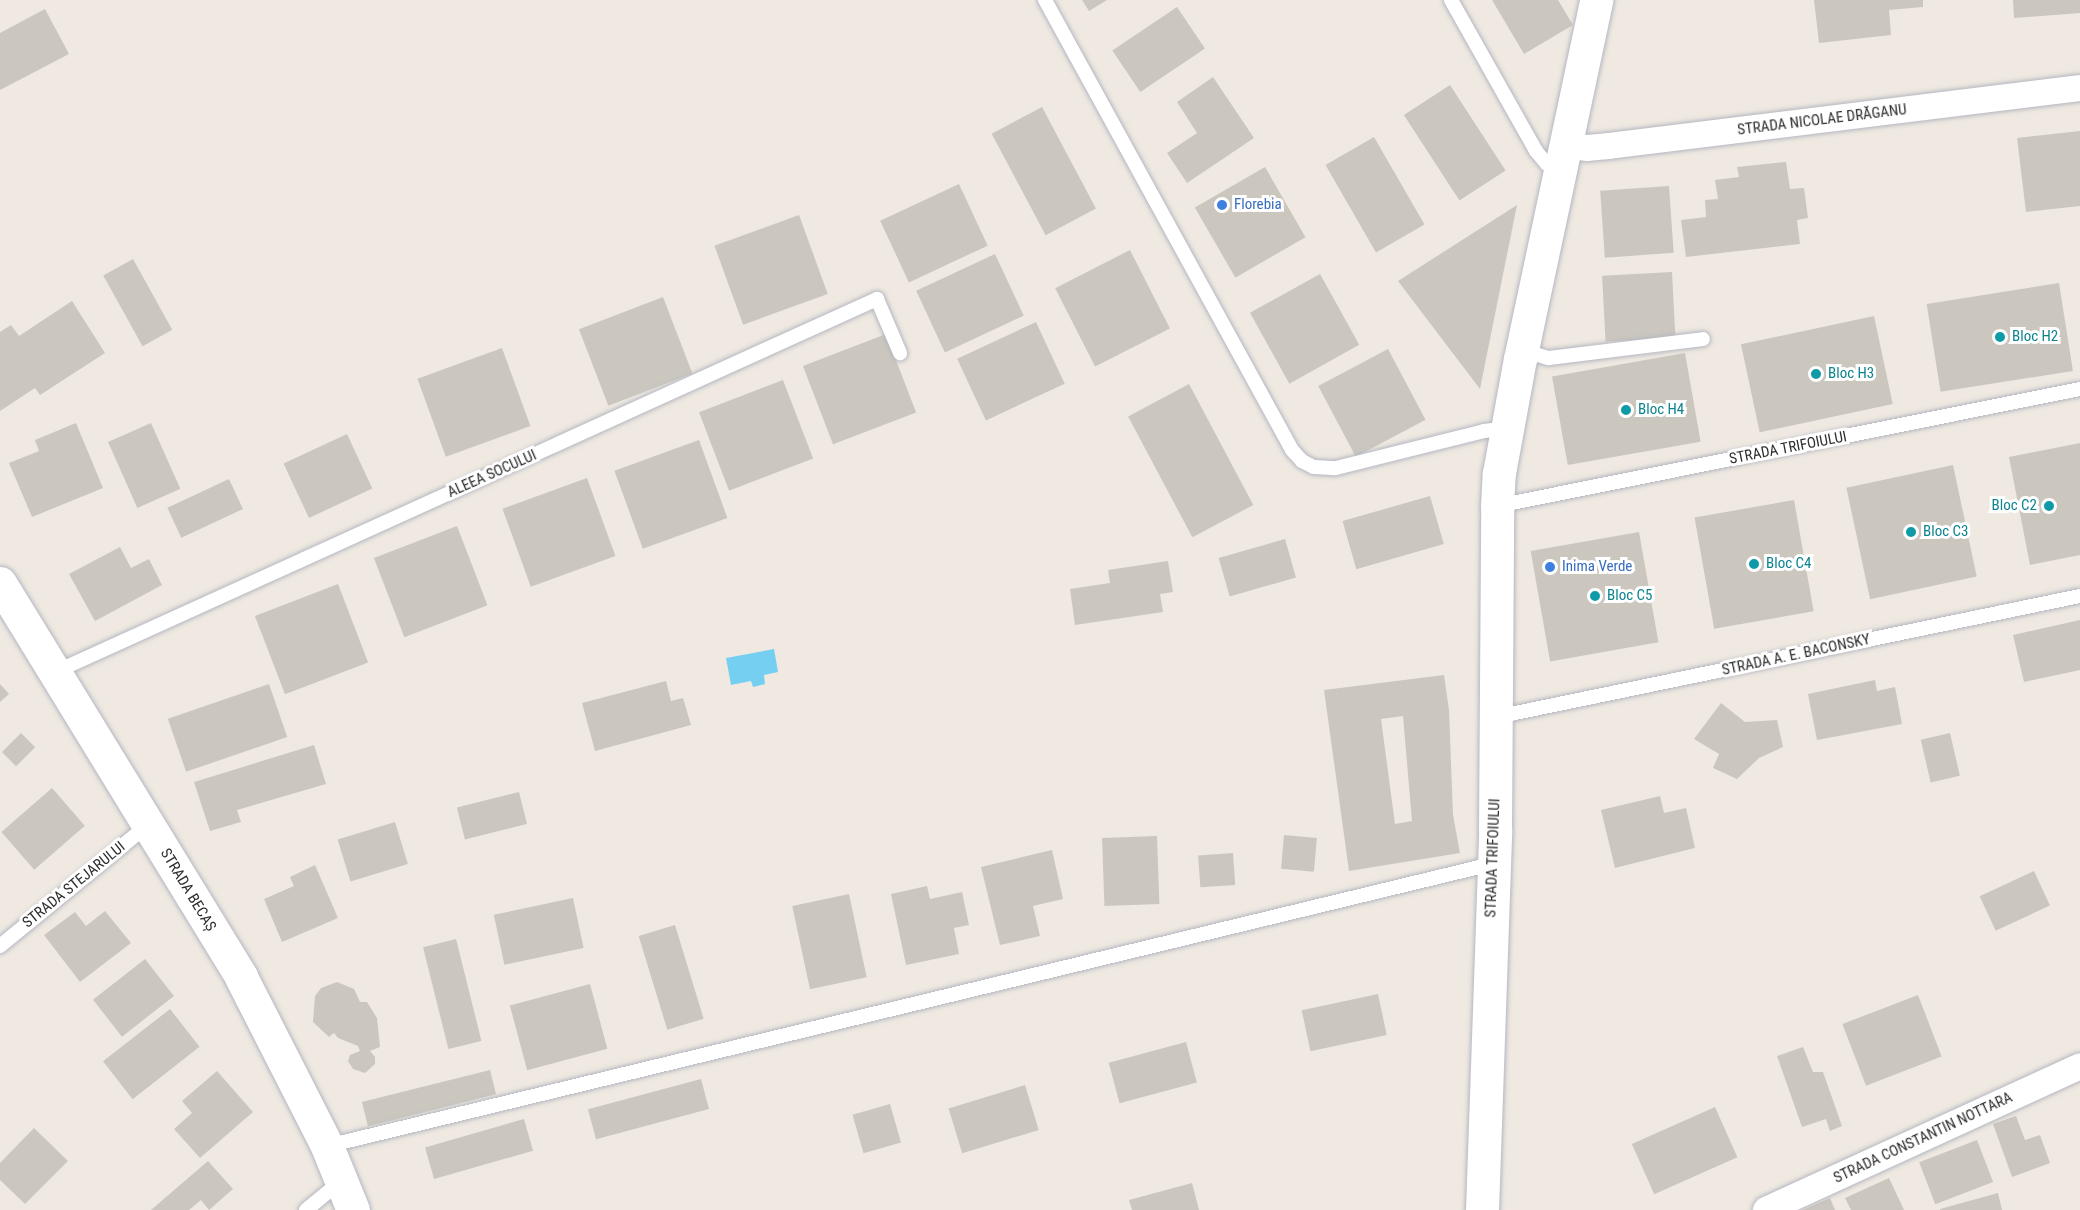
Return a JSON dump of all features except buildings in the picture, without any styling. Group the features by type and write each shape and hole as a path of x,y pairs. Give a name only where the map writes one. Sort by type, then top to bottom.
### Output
{"street":[{"name":"STRADA TRIFOIULUI","path":"1482,1210 1492,864 1504,716 1497,506 1507,428 1522,350 1596,0"},
{"name":"STRADA NICOLAE DRĂGANU","path":"1562,158 1597,147 2080,88"},
{"name":"STRADA BECAȘ","path":"0,583 241,977 327,1146 347,1195"},
{"name":"STRADA CONSTANTIN NOTTARA","path":"1766,1210 2080,1066"}],"lane":[{"path":"1045,0 1292,450 1302,461 1314,467 1336,468 1484,431 1507,428"},
{"path":"1451,0 1536,151 1547,164 1562,158"},
{"name":"ALEEA SOCULUI","path":"55,672 877,299 900,353"},
{"path":"1522,350 1548,358 1703,339"},
{"name":"STRADA TRIFOIULUI","path":"1497,506 2080,389"},
{"name":"STRADA A. E. BACONSKY","path":"1504,716 2080,596"},
{"name":"STRADA STEJARULUI","path":"0,946 148,825"},
{"path":"327,1146 1492,864"},
{"path":"306,1210 347,1195"}],"water":[{"path":"774,649 778,672 764,675 765,684 753,687 751,681 731,685 726,658"}],"place":[{"name":"Florebia","path":"1222,205"},
{"name":"Bloc H2","path":"2000,337"},
{"name":"Bloc H3","path":"1816,374"},
{"name":"Bloc H4","path":"1626,410"},
{"name":"Bloc C2","path":"2049,506"},
{"name":"Bloc C3","path":"1911,532"},
{"name":"Bloc C4","path":"1754,564"},
{"name":"Inima Verde","path":"1550,567"},
{"name":"Bloc C5","path":"1595,596"}]}
